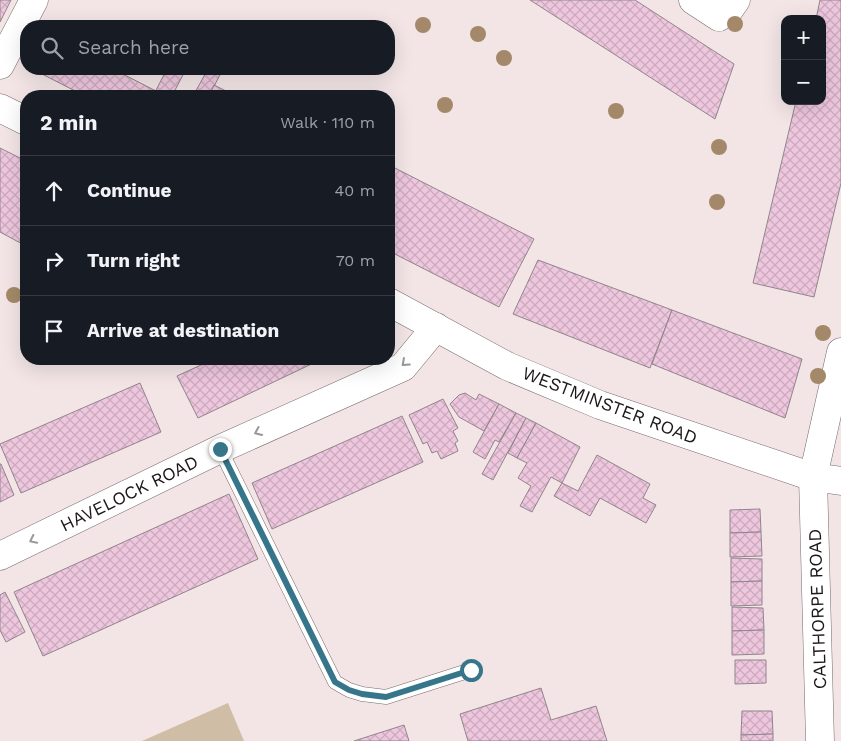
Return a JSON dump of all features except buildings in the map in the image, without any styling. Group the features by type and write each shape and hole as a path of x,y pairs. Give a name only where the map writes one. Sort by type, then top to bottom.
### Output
{"street":[{"path":"24,20 34,0"},
{"path":"693,0 719,16 730,10 736,0"},
{"path":"0,65 20,27"},
{"path":"0,108 20,118"},
{"name":"WESTMINSTER ROAD","path":"395,305 507,366 600,405 813,477 841,481"},
{"name":"HAVELOCK ROAD","path":"0,556 220,449 403,367 436,327"},
{"name":"CALTHORPE ROAD","path":"820,741 813,477 841,352"}],"lane":[{"path":"220,449 335,682 349,690 362,694 386,697 471,670"}],"shaded area":[{"path":"228,703 244,741 142,741"}],"route":[{"path":"220,449 335,682 349,690 362,694 373,697 386,697 471,670"}]}
